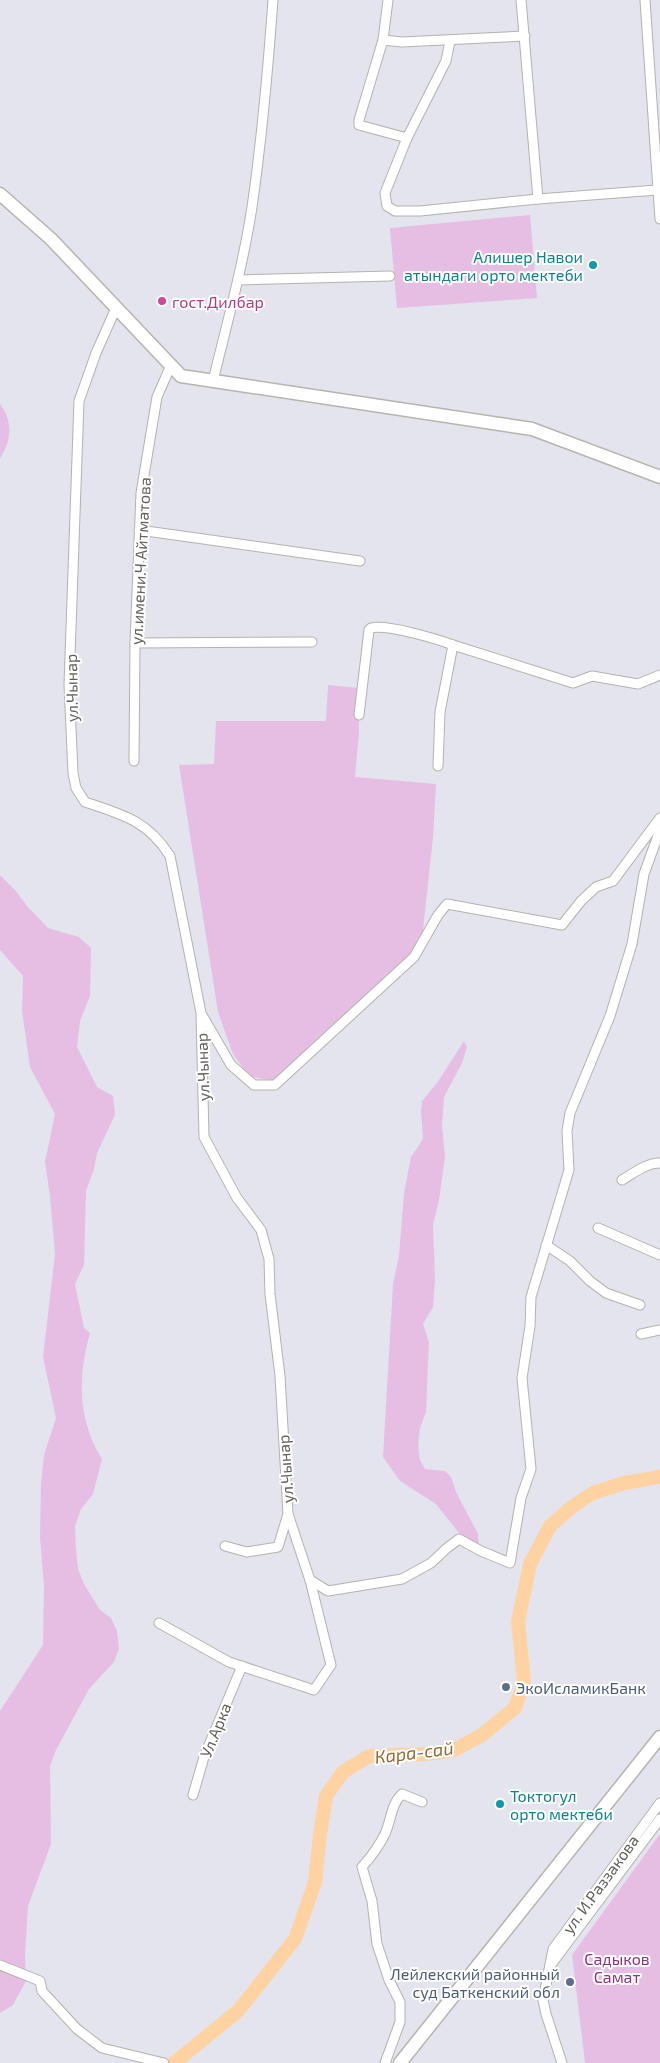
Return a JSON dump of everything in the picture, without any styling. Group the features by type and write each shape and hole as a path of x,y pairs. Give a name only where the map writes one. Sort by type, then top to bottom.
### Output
{"street":[{"path":"213,381 238,280 252,208 267,92 273,0"},
{"path":"388,0 383,40 359,120 359,126 407,138"},
{"path":"521,0 538,198"},
{"path":"645,0 660,219"},
{"path":"383,40 402,42 450,41 525,36"},
{"path":"450,41 446,61 407,138 385,193 387,206 395,211 420,211 538,198 657,190"},
{"path":"0,194 51,239 182,376 532,429 660,477"},
{"path":"238,280 390,276"},
{"name":"ул.Чынар","path":"116,308 96,353 79,401 69,686 73,773 76,788 85,802 139,822 160,840 170,856 200,1013 204,1136 237,1198 261,1230 269,1259 270,1294 280,1376 288,1514 310,1580 331,1665 314,1690 229,1662 159,1623"},
{"name":"ул.имени.Ч Айтматова","path":"134,761 135,643 140,493 157,397 170,365"},
{"path":"138,530 360,561"},
{"path":"359,715 368,630 378,627 402,631 453,645 573,683 592,676 638,684 660,675"},
{"path":"135,643 312,642"},
{"path":"438,766 440,712 453,645"},
{"path":"200,1013 231,1065 254,1085 275,1085 414,958 438,915 448,904 562,925 581,901 596,887 614,881 660,818"},
{"path":"310,1580 328,1591 402,1579 431,1563 459,1539 510,1563 521,1498 531,1469 522,1378 530,1326 531,1298 569,1170 567,1131 570,1114 610,1016 632,944 644,874 660,830"},
{"path":"622,1180 643,1167 653,1163 660,1163"},
{"path":"598,1228 660,1254"},
{"path":"546,1245 570,1261 590,1281 606,1293 640,1305"},
{"path":"641,1334 660,1330"},
{"path":"226,1546 247,1552 278,1547 288,1514"},
{"name":"Ул.Арка","path":"193,1795 204,1757 242,1666"},
{"path":"400,2063 660,1737"},
{"path":"385,2063 400,2022 400,2002 388,1980 377,1944 372,1901 362,1867 375,1852 385,1833 397,1799 402,1794 422,1802"},
{"name":"ул. И.Раззакова","path":"562,2063 546,2014 544,2000 548,1968 553,1949 660,1803"},
{"name":"ул. И.Раззакова","path":"548,1968 660,1819"},
{"path":"0,1965 40,1981 42,1991 48,1998 78,2029 102,2048 164,2063"}],"green space":[{"path":"530,215 537,298 397,308 390,228"},
{"path":"0,404 9,424 9,437 0,458"},
{"path":"328,685 358,688 359,733 355,777 436,784 433,838 421,948 346,1020 272,1081 249,1076 233,1054 218,1012 179,765 214,764 216,721 326,721"},
{"path":"0,875 48,928 79,937 91,948 90,996 80,1021 77,1047 97,1087 113,1096 115,1115 97,1153 94,1169 86,1191 84,1265 75,1284 84,1328 90,1333 83,1365 82,1397 84,1413 94,1444 102,1459 93,1494 81,1509 75,1526 78,1569 84,1584 100,1610 111,1618 117,1631 119,1649 114,1662 89,1689 56,1750 50,1766 51,1844 28,1906 25,1955 26,1981 13,2005 0,2013 0,1711 43,1645 44,1586 40,1537 41,1483 44,1455 56,1418 43,1357 55,1254 45,1162 55,1114 30,1067 22,1011 23,976 0,950"},
{"path":"464,1041 467,1047 462,1063 444,1097 442,1125 445,1157 439,1200 433,1225 435,1280 433,1307 423,1324 429,1342 426,1412 420,1428 418,1445 420,1460 425,1469 445,1471 451,1477 456,1492 478,1534 479,1547 467,1543 436,1504 400,1481 383,1457 393,1284 399,1256 404,1193 411,1157 423,1139 422,1101 437,1083"},
{"name":"Садыков Самат","path":"660,1834 660,2063 585,2063 572,1955"}],"waterway":[{"name":"Кара-сай","path":"174,2063 238,2011 295,1939 315,1882 326,1796 343,1772 369,1756 427,1754 454,1750 482,1735 515,1708 524,1682 518,1621 530,1564 550,1526 573,1506 593,1493 624,1483 660,1477"}],"place":[{"name":"Алишер Навои атындаги орто мектеби","path":"593,265"},
{"name":"гост.Дилбар","path":"162,301"},
{"name":"ЭкоИсламикБанк","path":"506,1687"},
{"name":"Токтогул орто мектеби","path":"500,1804"},
{"name":"Лейлекский районный суд Баткенский обл","path":"570,1982"}]}
